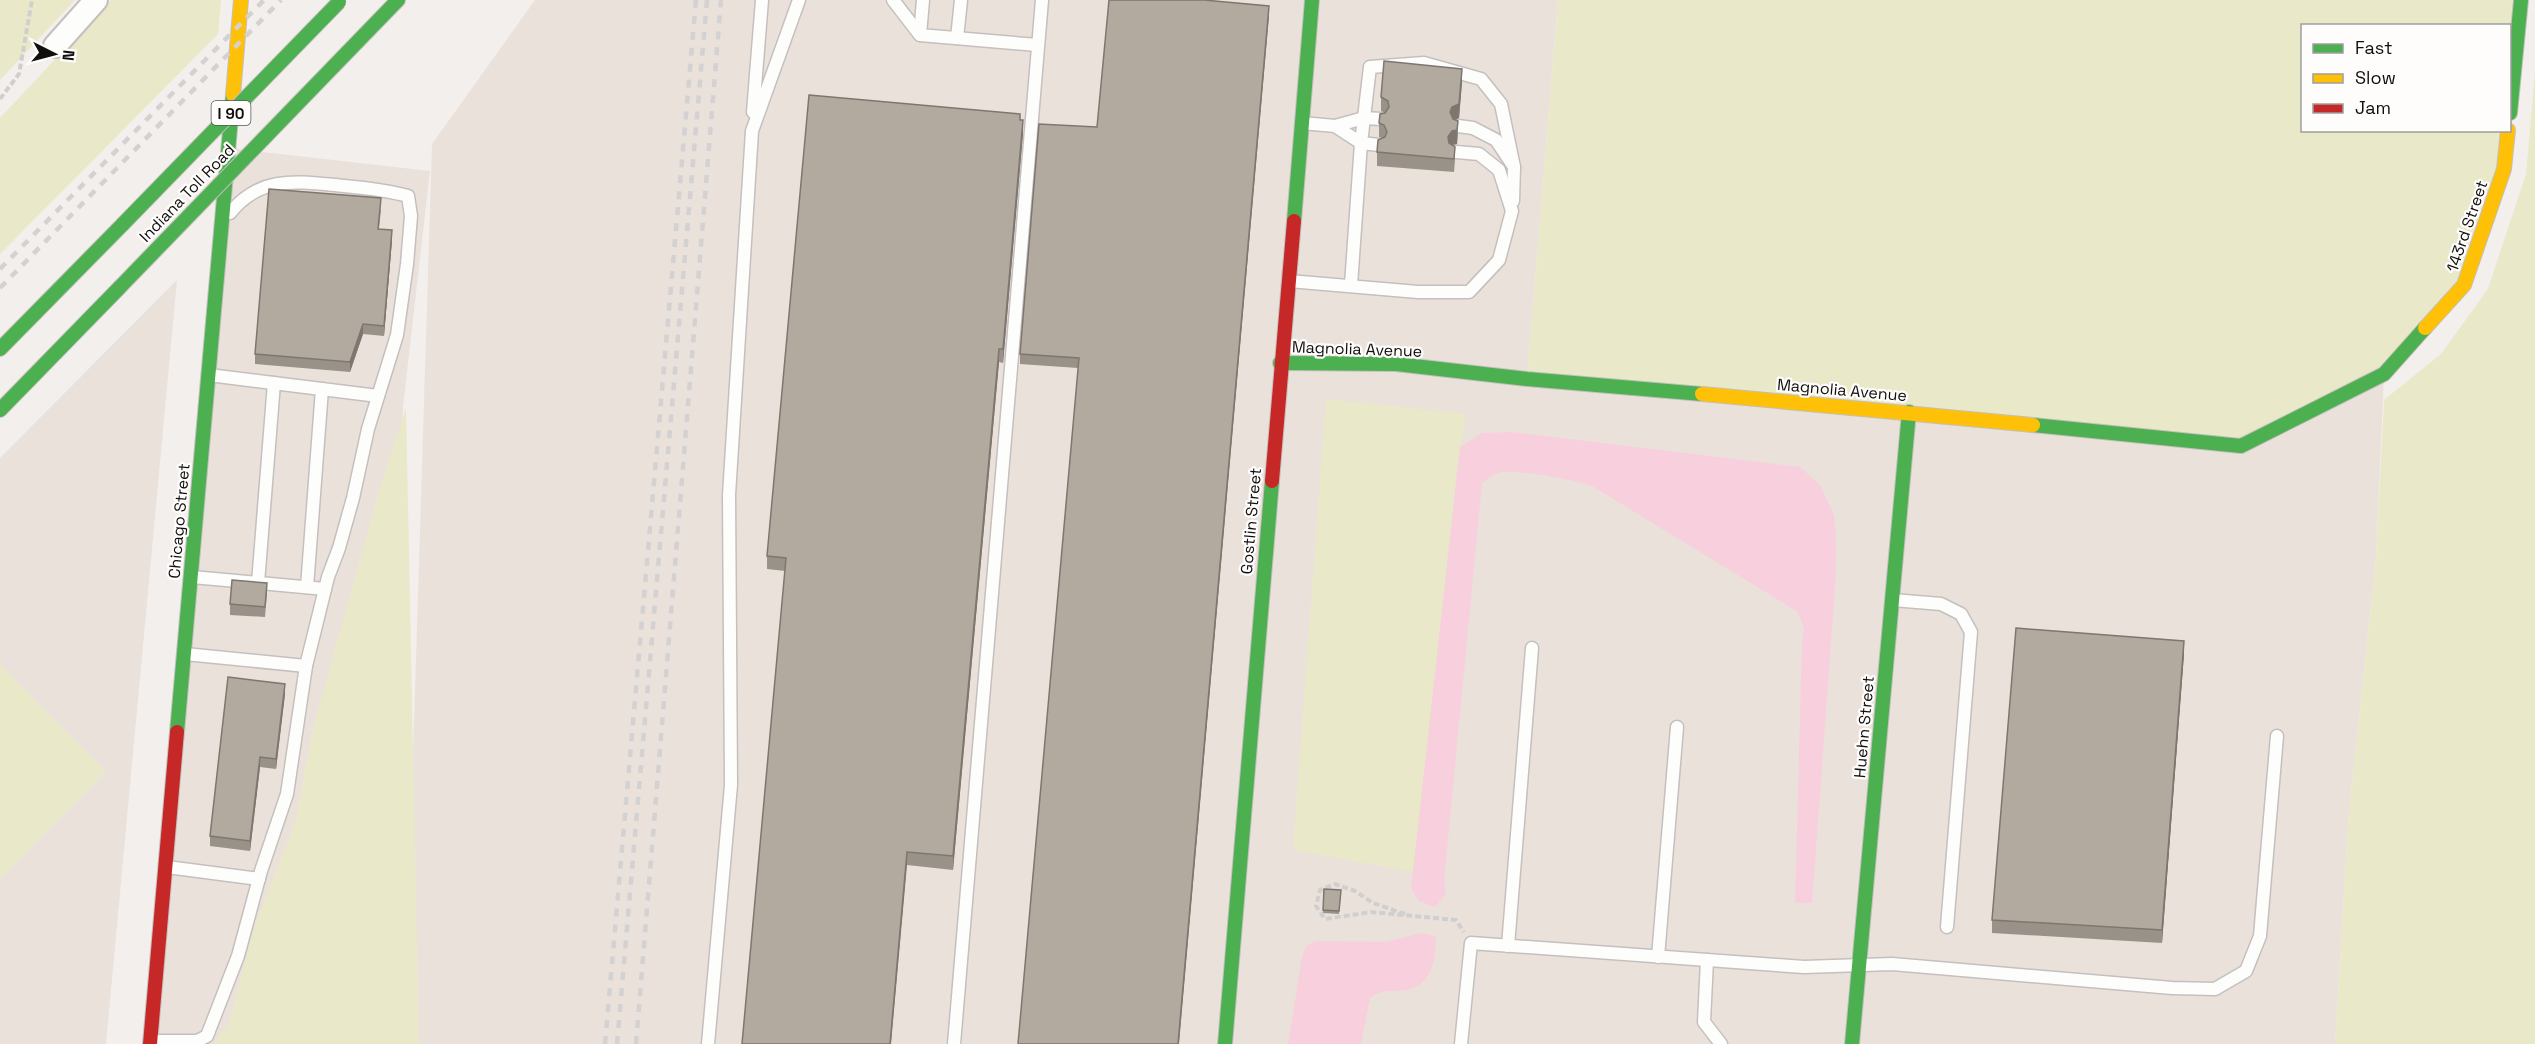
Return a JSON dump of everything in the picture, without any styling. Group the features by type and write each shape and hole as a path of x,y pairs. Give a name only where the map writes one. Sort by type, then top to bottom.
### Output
{"main road":[{"name":"Chicago Street","path":"151,1042 241,0"},
{"name":"Indiana Toll Road","path":"0,410 398,0"},
{"name":"Gostlin Street","path":"1225,1044 1312,0"},
{"path":"2511,103 2521,0"},
{"name":"Indiana Toll Road","path":"0,349 340,1"},
{"name":"143rd Street","path":"2384,374 2464,285 2504,169 2508,132"},
{"name":"Magnolia Avenue","path":"1280,363 1396,364 1527,379 1909,412 2241,446 2384,374"},
{"name":"Huehn Street","path":"1852,1044 1909,412"}],"street":[{"path":"55,46 96,0"}],"lane":[{"path":"708,1044 730,785 729,495 762,0"},
{"path":"752,131 799,0"},
{"path":"894,0 920,34 1037,45"},
{"path":"920,34 923,0"},
{"path":"957,38 961,0"},
{"path":"954,1044 1042,0"},
{"path":"1288,280 1418,292 1469,292 1499,260 1512,211 1514,167 1501,104 1481,79 1424,63 1370,67 1361,143 1351,285"},
{"path":"1302,123 1335,126 1364,118 1381,119"},
{"path":"1335,126 1361,143 1379,145"},
{"path":"1458,126 1473,128 1496,140 1514,167"},
{"path":"1456,152 1479,154 1499,170 1512,211"},
{"path":"151,1042 197,1041 207,1036 238,956 259,879 287,794 306,666 325,589 350,508 399,323 411,216 408,196 388,190 290,182 268,186 241,199 221,224"},
{"path":"208,375 378,396"},
{"path":"258,583 274,383"},
{"path":"307,587 322,389"},
{"path":"191,577 325,589"},
{"path":"1892,600 1941,604 1962,614 1971,632 1947,927"},
{"path":"1508,946 1532,648"},
{"path":"184,654 306,666"},
{"path":"1658,957 1677,727"},
{"path":"1461,1044 1471,943 1804,967 1892,964 2160,987 2215,989 2246,971 2260,936 2277,736"},
{"path":"166,867 259,879"},
{"path":"1707,960 1704,1022 1721,1044"}],"path":[{"path":"0,99 19,74 32,0"},
{"path":"1405,914 1373,903 1355,891 1335,884 1320,890 1316,906 1325,919 1371,912 1456,920 1471,943"}],"shaded area":[{"path":"535,0 1558,0 1527,379 2384,374 2376,559 2349,812 2335,1044 404,1044 432,144"},
{"path":"228,148 430,171 403,407 385,1044 150,1044"},
{"path":"177,280 106,1044 0,1044 0,458"},
{"path":"1512,432 1800,467 1820,485 1834,515 1836,573 1812,903 1795,903 1804,629 1798,612 1592,486 1559,478 1516,472 1496,474 1482,483 1444,881 1446,894 1435,907 1419,901 1411,889 1460,447 1482,433"},
{"path":"1421,933 1436,936 1435,953 1428,977 1415,987 1406,990 1384,991 1370,998 1361,1044 1288,1044 1302,957 1307,945 1316,941 1385,942"}],"green space":[{"path":"0,0 75,0 0,80"},
{"path":"111,0 221,0 218,34 0,254 0,118"},
{"path":"1558,0 2521,0 2511,24 2301,24 2301,132 2508,132 2464,285 2384,374 2241,446 1527,379"},
{"path":"2535,72 2535,1044 2335,1044 2349,812 2376,559 2384,400 2441,354 2488,289 2526,174"},
{"path":"1326,399 1466,414 1458,460 1414,872 1293,850"},
{"path":"406,408 419,1044 213,1044 229,1023 253,930 295,823 313,729 382,481"},
{"path":"0,664 106,771 0,879"}],"building":[{"path":"1109,0 1204,0 1269,6 1178,1044 1018,1044 1079,358 1020,354 1039,124 1097,127"},
{"path":"1384,61 1462,69 1459,104 1452,107 1450,112 1453,119 1458,121 1457,130 1452,131 1448,137 1449,143 1455,147 1454,159 1377,152 1378,140 1385,137 1387,132 1384,125 1379,123 1380,114 1385,113 1389,107 1388,101 1381,97"},
{"path":"809,95 1020,114 1020,120 1023,120 1003,349 999,349 953,856 907,852 890,1044 742,1044 786,558 767,556"},
{"path":"269,189 381,198 378,229 392,230 384,326 363,324 350,362 255,354"},
{"path":"232,580 267,583 265,607 230,604"},
{"path":"2016,628 2184,641 2162,930 1992,920"},
{"path":"228,677 285,684 276,759 260,757 250,841 210,836"},
{"path":"1324,889 1341,890 1339,911 1323,910"}],"railway":[{"path":"0,269 264,0"},
{"path":"0,288 281,0"},
{"path":"605,1044 696,0"},
{"path":"617,1044 707,0"},
{"path":"636,1044 721,0"}],"traffic: fast":[{"path":"333,67 398,0"},
{"path":"1294,221 1312,0"},
{"path":"2511,103 2521,0"},
{"path":"123,224 339,2"},
{"path":"120,287 333,67"},
{"path":"177,732 233,95"},
{"path":"0,349 123,224"},
{"path":"0,410 120,287"},
{"path":"2033,425 2241,446 2384,374 2425,328"},
{"path":"1280,363 1396,364 1527,379 1702,394"},
{"path":"1852,1044 1909,412"},
{"path":"1225,1044 1272,481"}],"traffic: slow":[{"path":"233,95 241,0"},
{"path":"2425,328 2464,285 2504,169 2508,132"},
{"path":"1702,394 2033,425"}],"traffic: jam":[{"path":"1272,481 1294,221"},
{"path":"150,1044 177,732"}]}
